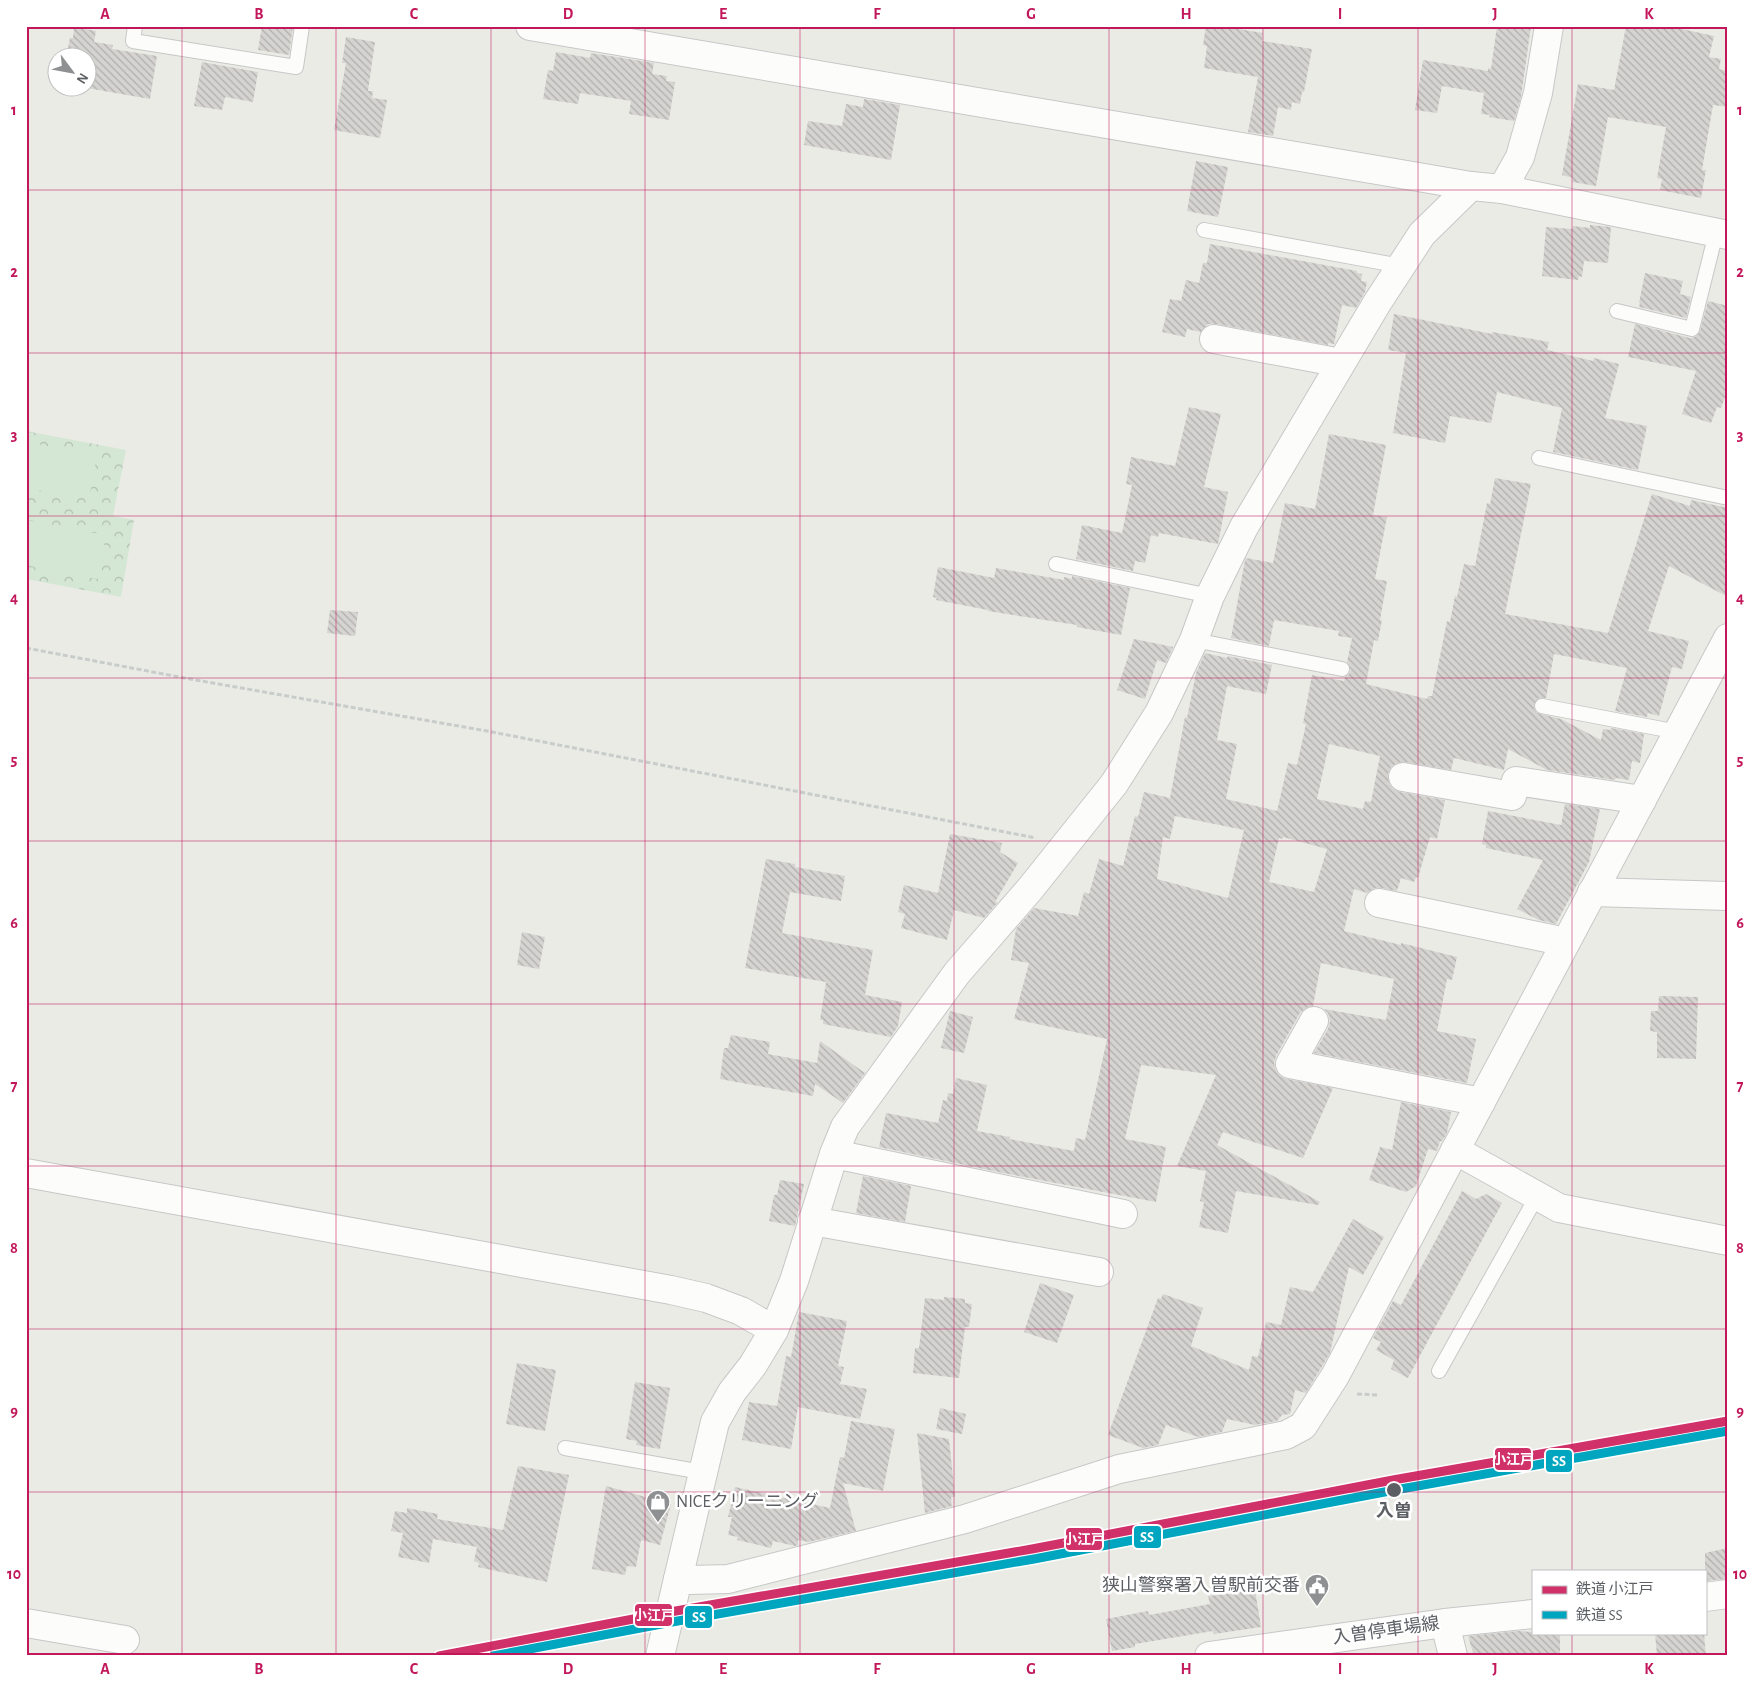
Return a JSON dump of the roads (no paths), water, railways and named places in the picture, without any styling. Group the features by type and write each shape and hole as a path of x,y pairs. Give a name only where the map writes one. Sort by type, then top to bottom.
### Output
{"street":[{"path":"530,26 1502,190 1722,234"},
{"path":"1502,190 1520,157 1538,92 1549,26"},
{"path":"660,1656 715,1422 732,1392 753,1364 774,1330 794,1281 834,1154 845,1127 957,973 1030,889 1114,784 1159,713 1194,640 1210,596 1244,527 1377,303 1422,234 1471,186"},
{"path":"1214,340 1342,363"},
{"path":"678,1579 728,1579 965,1518 1119,1469 1286,1435 1303,1426 1335,1376 1728,638"},
{"path":"1403,777 1512,796 1516,781 1642,800"},
{"path":"1592,892 1728,896"},
{"path":"1379,903 1566,942"},
{"path":"1314,1021 1290,1064 1481,1102"},
{"path":"1455,1150 1559,1208 1728,1241"},
{"path":"834,1154 1123,1214"},
{"path":"26,1173 671,1290 706,1298 741,1310 774,1330"},
{"path":"812,1221 1100,1272"},
{"path":"1706,1597 1728,1594"},
{"name":"入曽停車場線","path":"1209,1656 1445,1623 1532,1614"},
{"path":"26,1623 125,1640"},
{"path":"1445,1623 1453,1656"}],"lane":[{"path":"136,26 133,41 296,67 302,26"},
{"path":"1204,230 1401,266"},
{"path":"1617,311 1692,328 1722,234"},
{"path":"1539,458 1728,498"},
{"path":"1056,564 1210,596"},
{"path":"1194,640 1342,669"},
{"path":"1542,706 1678,732"},
{"path":"1439,1371 1537,1196"},
{"path":"565,1448 702,1472"}],"rail line":[{"name":"小江戸","path":"439,1656 670,1612 1032,1549 1393,1480 1728,1421"},
{"name":"SS","path":"493,1656 672,1622 1034,1559 1395,1490 1728,1431"}],"place":[{"name":"入曽","path":"1394,1490"},
{"name":"NICEクリーニング","path":"658,1523"},
{"name":"狭山警察署入曽駅前交番","path":"1317,1607"}]}
